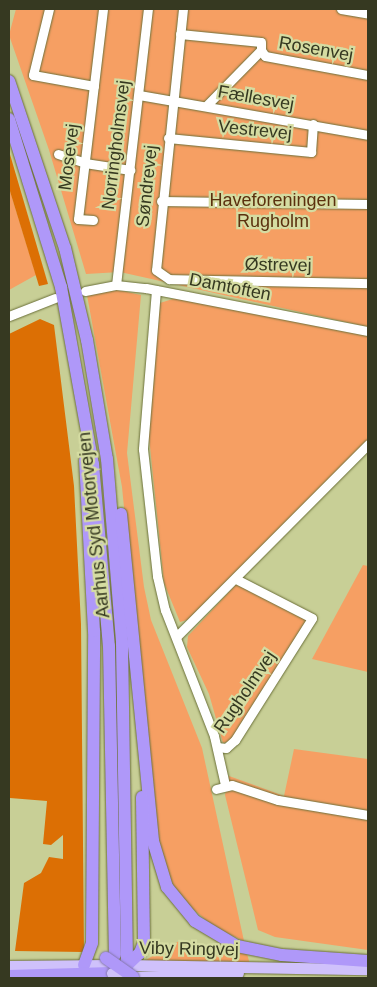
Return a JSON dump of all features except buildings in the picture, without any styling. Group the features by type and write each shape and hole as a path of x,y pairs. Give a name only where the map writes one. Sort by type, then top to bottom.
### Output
{"highway":[{"name":"Aarhus Syd Motorvejen","path":"9,82 55,213 87,340 107,458 119,593 120,970"},
{"name":"Aarhus Syd Motorvejen","path":"9,119 45,226 74,344 93,464 106,595 120,970"},
{"path":"87,340 114,468 137,657 156,861 181,907 221,939 262,952 368,961"},
{"path":"74,344 85,460 94,631 90,695 93,861 91,950 84,965"},
{"path":"120,970 144,936 137,657"},
{"path":"93,861 98,941 120,970"},
{"path":"9,976 120,970"}],"main road":[{"name":"Viby Ringvej","path":"9,966 84,965 120,970 368,969"}],"street":[{"path":"49,9 33,75 94,86"},
{"name":"Mosevej","path":"93,220 78,218 103,9"},
{"name":"Norringholmsvej","path":"116,285 148,9"},
{"name":"Søndrevej","path":"159,274 154,266 183,9"},
{"path":"340,9 368,14"},
{"name":"Rosenvej","path":"180,34 261,46 265,56 368,75"},
{"path":"206,106 261,46"},
{"name":"Fællesvej","path":"139,95 368,135"},
{"name":"Vestrevej","path":"168,138 311,152 313,124"},
{"path":"58,154 85,163 130,170"},
{"path":"161,202 368,204"},
{"name":"Østrevej","path":"159,274 169,279 368,283"},
{"name":"Damtoften","path":"85,291 116,285 156,290 368,331"},
{"name":"Rugholmvej","path":"156,290 143,448 158,576 176,637 217,747 226,748 235,740 312,618 236,580"},
{"path":"9,316 55,298"},
{"path":"176,637 236,580 368,444"},
{"path":"217,747 225,785"},
{"path":"216,789 225,785 278,800 368,815"}],"green space":[{"name":"Haveforeningen Rugholm","path":"16,9 368,9 368,327 120,272 86,274 49,150 9,35"},
{"path":"9,188 36,275 9,290"},
{"path":"118,290 141,295 127,453 144,587 151,620 202,748 244,941 214,927 179,897 158,852 122,487 87,295"},
{"path":"179,297 368,332 368,440 194,618 180,622 164,583 148,427 160,303"},
{"path":"363,565 368,566 368,672 312,659"},
{"path":"242,578 312,613 231,741 223,743 209,694 187,647 188,636"},
{"path":"294,749 368,759 368,950 275,937 258,930 225,795 229,776 284,796"},
{"path":"179,941 215,955 236,951 247,954 250,964 144,961"}],"shaded area":[{"path":"9,151 48,284 39,286 9,188"},
{"path":"40,319 54,325 74,486 81,624 84,952 15,951 24,883 41,873 49,857 63,859 63,835 51,845 43,844 47,801 10,798 9,805 9,334"}]}
